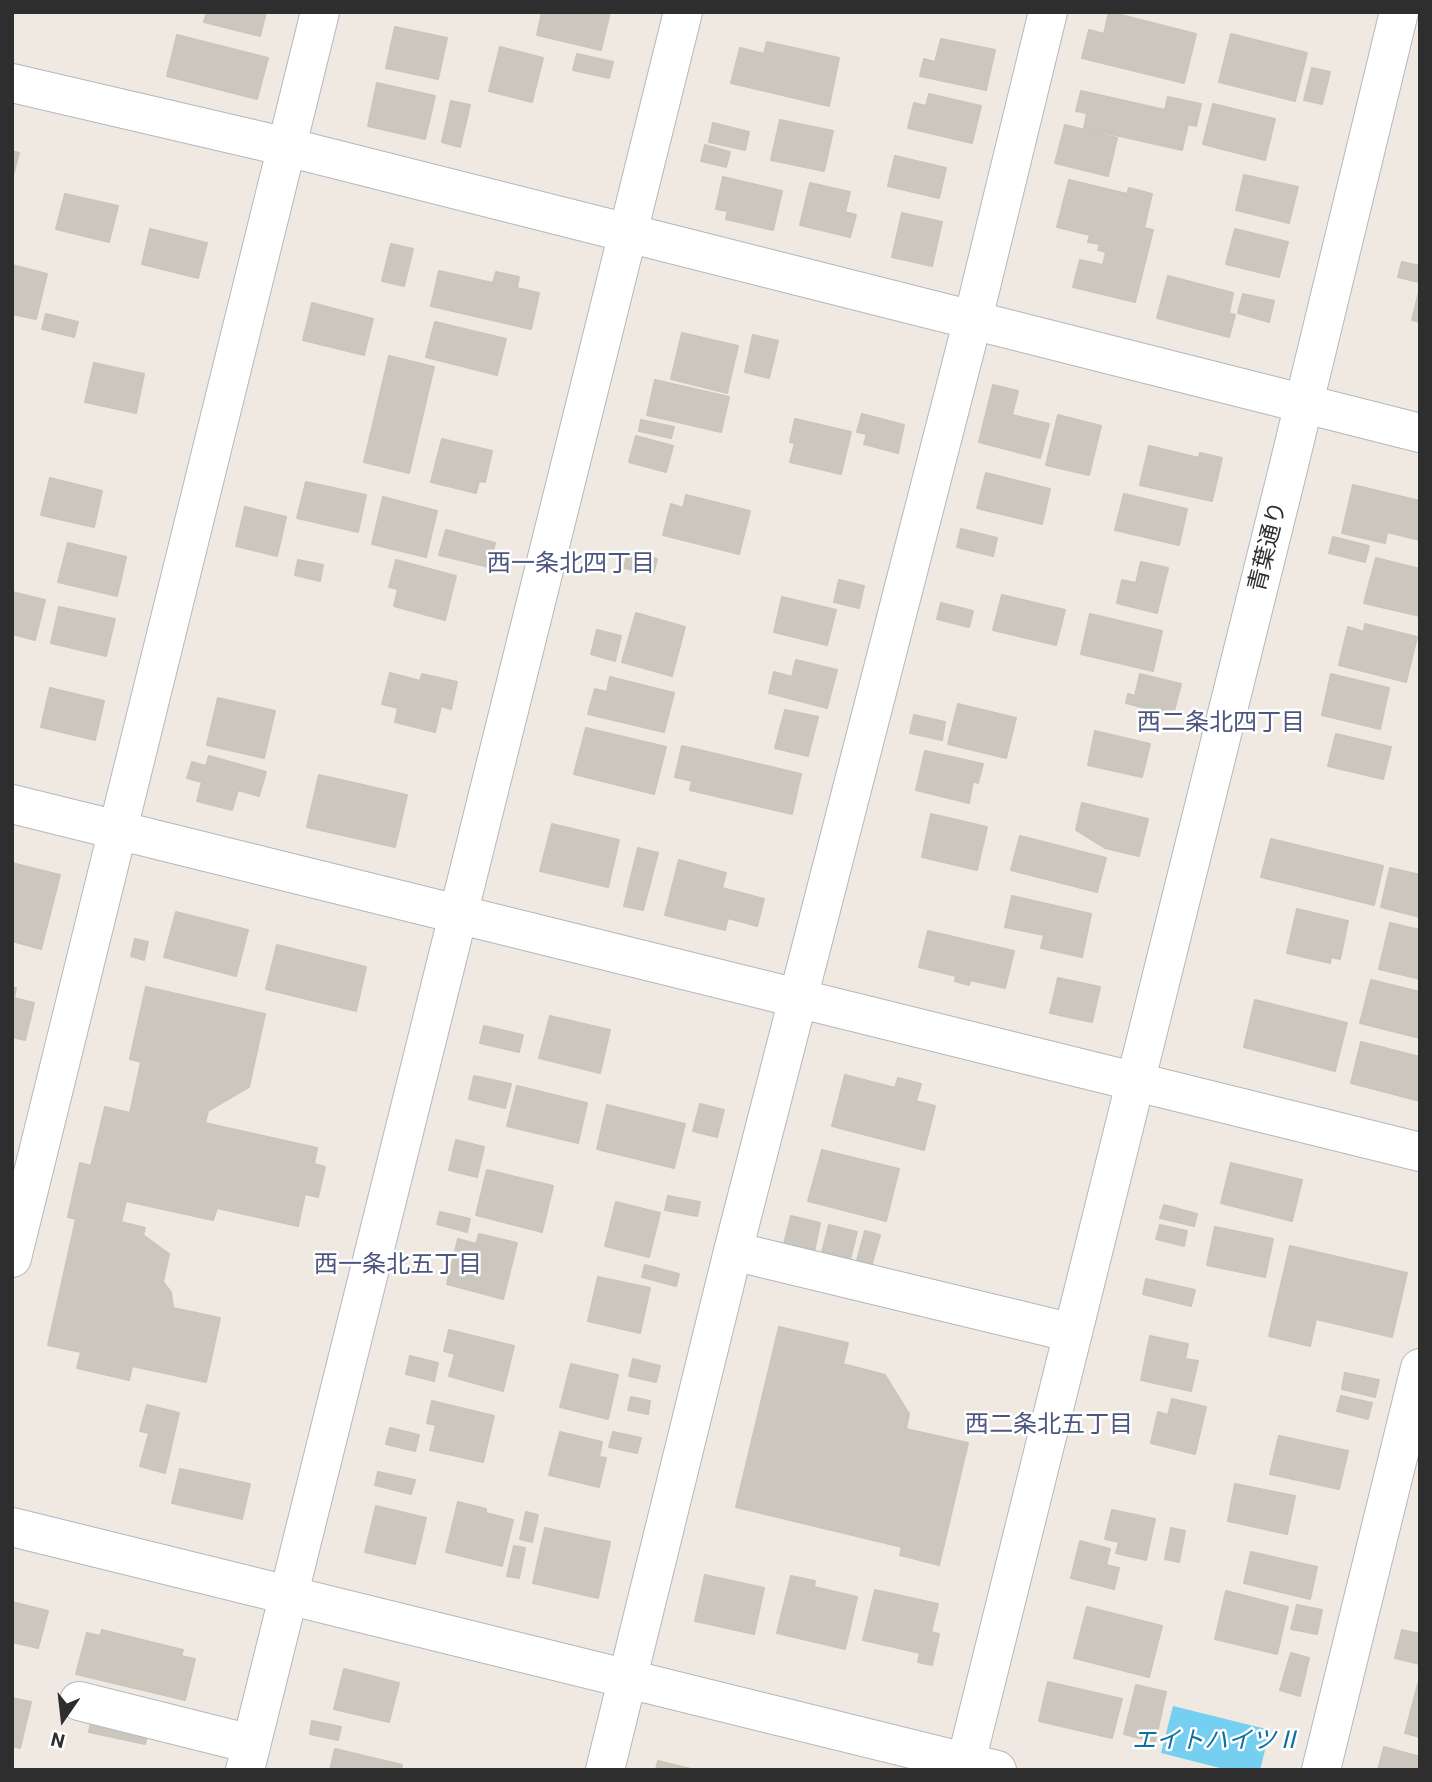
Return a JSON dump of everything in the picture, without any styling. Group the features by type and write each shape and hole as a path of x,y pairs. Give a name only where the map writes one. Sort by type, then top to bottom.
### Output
{"street":[{"path":"12,1258 320,12"},
{"path":"79,1701 248,1757 683,12"},
{"path":"605,1770 733,1251 973,319 1048,12"},
{"name":"青葉通り","path":"975,1767 1073,1332 1399,12"},
{"path":"12,82 287,147 1420,433"},
{"path":"12,804 1420,1152"},
{"path":"733,1251 1073,1332"},
{"path":"1321,1770 1420,1368"},
{"path":"12,1527 975,1767"}],"water":[{"name":"エイトハイツⅡ","path":"1173,1706 1270,1730 1260,1770 1228,1770 1161,1753"}],"building":[{"path":"207,12 266,12 260,36 204,22"},
{"path":"542,12 583,12 594,15 594,12 610,12 601,50 537,35"},
{"path":"1109,12 1196,34 1184,83 1082,58 1089,30 1104,34"},
{"path":"395,27 447,38 438,79 386,68"},
{"path":"1231,34 1307,53 1295,101 1219,82"},
{"path":"177,35 268,58 257,99 167,76"},
{"path":"941,39 995,50 986,90 920,76 924,59 935,62"},
{"path":"767,42 839,58 829,106 731,83 740,48 764,54"},
{"path":"500,47 543,58 532,102 489,91"},
{"path":"577,54 613,62 609,78 573,70"},
{"path":"1312,68 1330,72 1322,104 1304,100"},
{"path":"377,83 435,96 425,139 368,126"},
{"path":"1081,91 1165,110 1168,97 1201,104 1196,126 1188,124 1182,150 1084,128 1087,113 1076,111"},
{"path":"929,94 981,106 972,143 908,128 914,103 926,106"},
{"path":"451,101 470,105 460,147 442,142"},
{"path":"1213,104 1275,119 1265,160 1203,144"},
{"path":"780,120 833,131 824,171 771,160"},
{"path":"713,123 749,132 745,150 709,142"},
{"path":"1065,125 1117,138 1108,176 1055,163"},
{"path":"705,145 730,152 726,167 701,161"},
{"path":"12,151 19,153 12,179"},
{"path":"895,156 946,168 939,198 888,186"},
{"path":"1244,175 1298,187 1289,223 1236,210"},
{"path":"723,177 782,191 773,230 726,219 728,211 716,209"},
{"path":"1069,180 1127,194 1129,188 1152,194 1144,228 1153,230 1135,302 1073,287 1080,260 1103,265 1106,252 1098,250 1100,244 1088,242 1090,235 1057,227"},
{"path":"810,183 850,192 845,212 856,215 850,237 800,225"},
{"path":"65,194 118,206 109,242 56,229"},
{"path":"902,213 942,222 932,266 892,257"},
{"path":"150,229 207,243 198,278 142,264"},
{"path":"1235,229 1288,242 1279,277 1226,264"},
{"path":"391,244 413,249 404,286 382,281"},
{"path":"1402,262 1420,266 1419,282 1398,277"},
{"path":"12,265 47,274 36,319 12,314"},
{"path":"439,271 493,283 496,272 519,277 517,288 539,293 531,329 431,306"},
{"path":"1168,276 1233,293 1229,313 1235,315 1229,337 1157,318"},
{"path":"1420,288 1420,322 1412,320"},
{"path":"1243,294 1274,301 1269,322 1238,313"},
{"path":"312,303 373,319 364,355 303,340"},
{"path":"46,314 78,322 74,337 42,329"},
{"path":"435,322 506,339 497,375 426,357"},
{"path":"682,333 738,346 727,393 671,379"},
{"path":"753,335 778,341 769,378 745,372"},
{"path":"389,356 434,367 409,473 364,462"},
{"path":"94,363 144,374 136,413 85,402"},
{"path":"655,380 729,397 721,432 647,415"},
{"path":"993,385 1018,391 1012,415 1049,424 1040,458 979,442"},
{"path":"862,414 904,425 898,453 864,444 867,434 857,432"},
{"path":"1058,415 1101,426 1089,475 1046,465"},
{"path":"795,419 851,432 841,474 790,462 795,443 790,442"},
{"path":"641,420 674,427 671,438 639,431"},
{"path":"636,436 673,446 666,472 629,462"},
{"path":"442,439 492,451 485,482 479,481 476,493 431,482"},
{"path":"1149,446 1199,458 1200,453 1222,458 1212,501 1140,485"},
{"path":"986,473 1050,489 1042,524 977,508"},
{"path":"50,478 102,491 94,527 41,515"},
{"path":"306,482 366,495 358,532 297,518"},
{"path":"1353,485 1420,501 1420,540 1387,532 1385,543 1342,533"},
{"path":"1124,494 1187,509 1179,545 1115,530"},
{"path":"686,495 750,511 739,554 663,535 671,504 683,508"},
{"path":"383,497 437,511 426,557 372,544"},
{"path":"245,507 286,517 277,556 236,546"},
{"path":"961,529 997,538 993,556 957,547"},
{"path":"446,530 495,543 489,567 439,555"},
{"path":"1333,537 1369,546 1365,562 1329,553"},
{"path":"68,543 126,557 117,596 58,582"},
{"path":"628,552 657,559 653,574 624,568"},
{"path":"1376,558 1420,569 1420,616 1364,603"},
{"path":"298,560 323,565 320,581 295,575"},
{"path":"396,560 456,576 445,620 394,606 398,589 389,587"},
{"path":"1141,562 1168,568 1157,613 1117,603 1122,580 1136,583"},
{"path":"839,580 864,586 859,608 834,602"},
{"path":"12,592 45,600 35,640 12,634"},
{"path":"1002,595 1065,610 1056,645 993,630"},
{"path":"782,597 836,610 827,645 774,632"},
{"path":"941,603 973,611 969,627 937,619"},
{"path":"59,607 115,619 106,656 51,643"},
{"path":"636,613 685,627 672,676 622,662"},
{"path":"1090,614 1162,631 1153,671 1081,654"},
{"path":"1365,624 1417,637 1406,682 1339,665 1348,627 1364,632"},
{"path":"597,630 621,636 615,661 591,654"},
{"path":"796,660 837,670 827,708 769,693 774,672 792,677"},
{"path":"390,673 420,681 422,674 457,682 451,709 441,706 435,732 395,722 398,708 382,704"},
{"path":"1140,674 1181,684 1173,715 1126,703 1128,694 1135,696"},
{"path":"1331,674 1389,688 1380,729 1322,715"},
{"path":"610,677 674,693 664,732 588,714 595,689 607,692"},
{"path":"50,688 104,701 95,740 41,727"},
{"path":"218,698 275,711 264,758 207,745"},
{"path":"958,704 1016,718 1006,758 948,744"},
{"path":"785,710 818,717 808,756 775,748"},
{"path":"914,715 945,722 942,740 910,733"},
{"path":"586,728 666,747 654,794 574,774"},
{"path":"1095,731 1150,744 1142,777 1088,765"},
{"path":"1336,734 1391,747 1383,779 1328,766"},
{"path":"682,746 801,774 792,814 690,790 692,781 675,777"},
{"path":"925,751 983,764 978,783 973,781 969,803 916,790"},
{"path":"209,756 266,772 259,796 238,790 232,810 197,801 202,782 187,778 192,762 206,766"},
{"path":"319,775 407,795 395,847 307,827"},
{"path":"1082,803 1148,819 1139,856 1105,848 1076,830"},
{"path":"931,814 987,827 977,870 922,857"},
{"path":"552,824 619,840 608,887 540,871"},
{"path":"1020,836 1106,858 1097,892 1011,870"},
{"path":"1271,839 1383,866 1374,905 1261,877"},
{"path":"638,848 658,853 643,910 624,906"},
{"path":"679,860 726,873 722,888 764,899 757,926 728,918 725,930 665,915"},
{"path":"12,863 60,875 41,949 12,941"},
{"path":"1390,868 1420,875 1420,917 1381,907"},
{"path":"1012,896 1091,914 1082,957 1041,948 1044,935 1005,927"},
{"path":"1297,909 1348,921 1340,959 1331,957 1330,963 1287,953"},
{"path":"176,912 248,930 236,976 164,957"},
{"path":"1390,923 1420,930 1420,979 1379,969"},
{"path":"928,931 1014,951 1005,988 970,980 969,985 955,981 956,976 919,967"},
{"path":"135,939 148,942 144,960 131,956"},
{"path":"277,945 366,967 356,1011 266,989"},
{"path":"1058,978 1100,987 1092,1022 1050,1013"},
{"path":"1371,980 1420,992 1420,1038 1360,1023"},
{"path":"146,987 265,1014 249,1087 208,1111 205,1123 317,1148 314,1164 325,1167 318,1197 305,1194 298,1226 217,1208 213,1220 126,1201 121,1222 145,1228 143,1235 169,1254 163,1282 171,1292 173,1308 220,1318 206,1382 132,1366 129,1380 77,1368 81,1352 48,1345 76,1219 68,1217 80,1163 91,1166 105,1107 130,1113 141,1062 130,1059"},
{"path":"12,988 16,988 14,998 34,1003 25,1040 12,1037"},
{"path":"1255,1000 1347,1023 1335,1071 1244,1047"},
{"path":"550,1016 610,1030 600,1073 539,1058"},
{"path":"484,1026 523,1035 519,1052 480,1043"},
{"path":"1361,1042 1420,1057 1420,1101 1351,1083"},
{"path":"845,1075 895,1088 898,1078 921,1084 916,1101 935,1106 924,1150 832,1126"},
{"path":"474,1076 511,1084 505,1108 469,1099"},
{"path":"517,1086 587,1103 578,1143 507,1126"},
{"path":"700,1104 724,1110 717,1137 693,1131"},
{"path":"607,1105 685,1124 674,1168 597,1149"},
{"path":"456,1140 484,1147 477,1177 449,1170"},
{"path":"822,1150 899,1169 886,1221 808,1201"},
{"path":"1231,1163 1302,1180 1292,1221 1221,1203"},
{"path":"487,1170 553,1186 542,1232 476,1215"},
{"path":"668,1196 700,1202 697,1216 665,1210"},
{"path":"616,1202 660,1213 649,1257 605,1246"},
{"path":"1164,1205 1197,1214 1194,1226 1160,1218"},
{"path":"440,1212 470,1219 467,1232 437,1224"},
{"path":"791,1216 820,1223 814,1252 784,1244"},
{"path":"829,1225 857,1232 849,1263 821,1256"},
{"path":"1160,1225 1187,1231 1184,1246 1156,1239"},
{"path":"1215,1227 1273,1239 1265,1277 1207,1265"},
{"path":"865,1231 880,1235 871,1267 856,1264"},
{"path":"479,1234 517,1243 503,1299 447,1284 458,1239 476,1244"},
{"path":"1290,1246 1407,1273 1392,1337 1316,1319 1310,1346 1269,1336"},
{"path":"645,1265 679,1274 676,1286 642,1277"},
{"path":"598,1277 650,1288 640,1333 588,1321"},
{"path":"1146,1279 1195,1290 1191,1306 1143,1294"},
{"path":"779,1327 848,1343 843,1364 885,1375 909,1414 906,1429 968,1443 939,1565 900,1555 902,1547 736,1507"},
{"path":"449,1330 514,1346 503,1391 449,1376 455,1354 444,1351"},
{"path":"1150,1336 1188,1344 1185,1359 1198,1361 1191,1391 1141,1380"},
{"path":"410,1356 438,1363 434,1381 406,1374"},
{"path":"633,1359 660,1366 656,1382 629,1376"},
{"path":"571,1364 618,1375 608,1419 560,1407"},
{"path":"1345,1373 1379,1380 1375,1397 1342,1389"},
{"path":"1341,1396 1372,1403 1368,1419 1337,1411"},
{"path":"631,1397 650,1401 648,1414 628,1410"},
{"path":"1172,1399 1206,1407 1195,1454 1151,1443 1158,1412 1168,1415"},
{"path":"432,1401 494,1416 483,1462 430,1450 436,1425 427,1423"},
{"path":"147,1405 179,1413 165,1473 140,1466 149,1433 140,1431"},
{"path":"390,1428 419,1435 415,1451 386,1444"},
{"path":"560,1432 602,1442 599,1457 606,1458 599,1487 549,1475"},
{"path":"613,1432 641,1438 637,1453 609,1447"},
{"path":"1279,1436 1348,1451 1339,1489 1270,1474"},
{"path":"180,1469 250,1484 242,1519 172,1503"},
{"path":"378,1472 415,1480 411,1494 375,1485"},
{"path":"1235,1484 1295,1496 1287,1534 1228,1521"},
{"path":"458,1502 513,1520 502,1566 446,1552"},
{"path":"376,1506 426,1518 415,1564 365,1552"},
{"path":"1112,1510 1155,1519 1146,1560 1116,1553 1119,1542 1105,1539"},
{"path":"526,1512 538,1515 532,1542 520,1539"},
{"path":"545,1528 610,1542 598,1598 533,1583"},
{"path":"1171,1528 1185,1531 1179,1562 1165,1559"},
{"path":"1080,1541 1110,1549 1106,1565 1119,1568 1114,1589 1071,1578"},
{"path":"514,1546 525,1548 519,1578 507,1576"},
{"path":"1251,1552 1317,1567 1310,1599 1244,1583"},
{"path":"705,1575 764,1588 754,1634 695,1621"},
{"path":"791,1576 815,1581 814,1587 857,1597 845,1649 777,1633"},
{"path":"875,1590 938,1604 931,1632 939,1634 932,1665 918,1662 920,1653 863,1640"},
{"path":"1226,1591 1288,1607 1277,1654 1215,1639"},
{"path":"12,1602 48,1611 38,1648 12,1642"},
{"path":"1297,1605 1322,1610 1317,1634 1291,1629"},
{"path":"1087,1607 1162,1626 1149,1677 1074,1658"},
{"path":"102,1630 183,1650 181,1656 195,1659 185,1700 76,1674 87,1633 100,1636"},
{"path":"1402,1630 1420,1634 1420,1664 1395,1658"},
{"path":"1291,1653 1309,1658 1300,1696 1280,1690"},
{"path":"344,1669 399,1683 389,1722 334,1709"},
{"path":"1048,1682 1122,1699 1112,1738 1039,1721"},
{"path":"1420,1684 1420,1737 1405,1733"},
{"path":"1136,1685 1166,1692 1155,1742 1124,1734"},
{"path":"12,1698 31,1702 20,1748 12,1746"},
{"path":"92,1718 148,1730 145,1744 89,1732"},
{"path":"312,1721 341,1727 338,1740 310,1734"},
{"path":"1384,1747 1420,1757 1420,1770 1378,1770"},
{"path":"335,1749 402,1765 401,1770 330,1770"},
{"path":"658,1761 695,1770 656,1770"}],"district":[{"name":"西一条北四丁目","path":"571,565"},
{"name":"西二条北四丁目","path":"1221,724"},
{"name":"西一条北五丁目","path":"398,1266"},
{"name":"西二条北五丁目","path":"1049,1426"}]}
